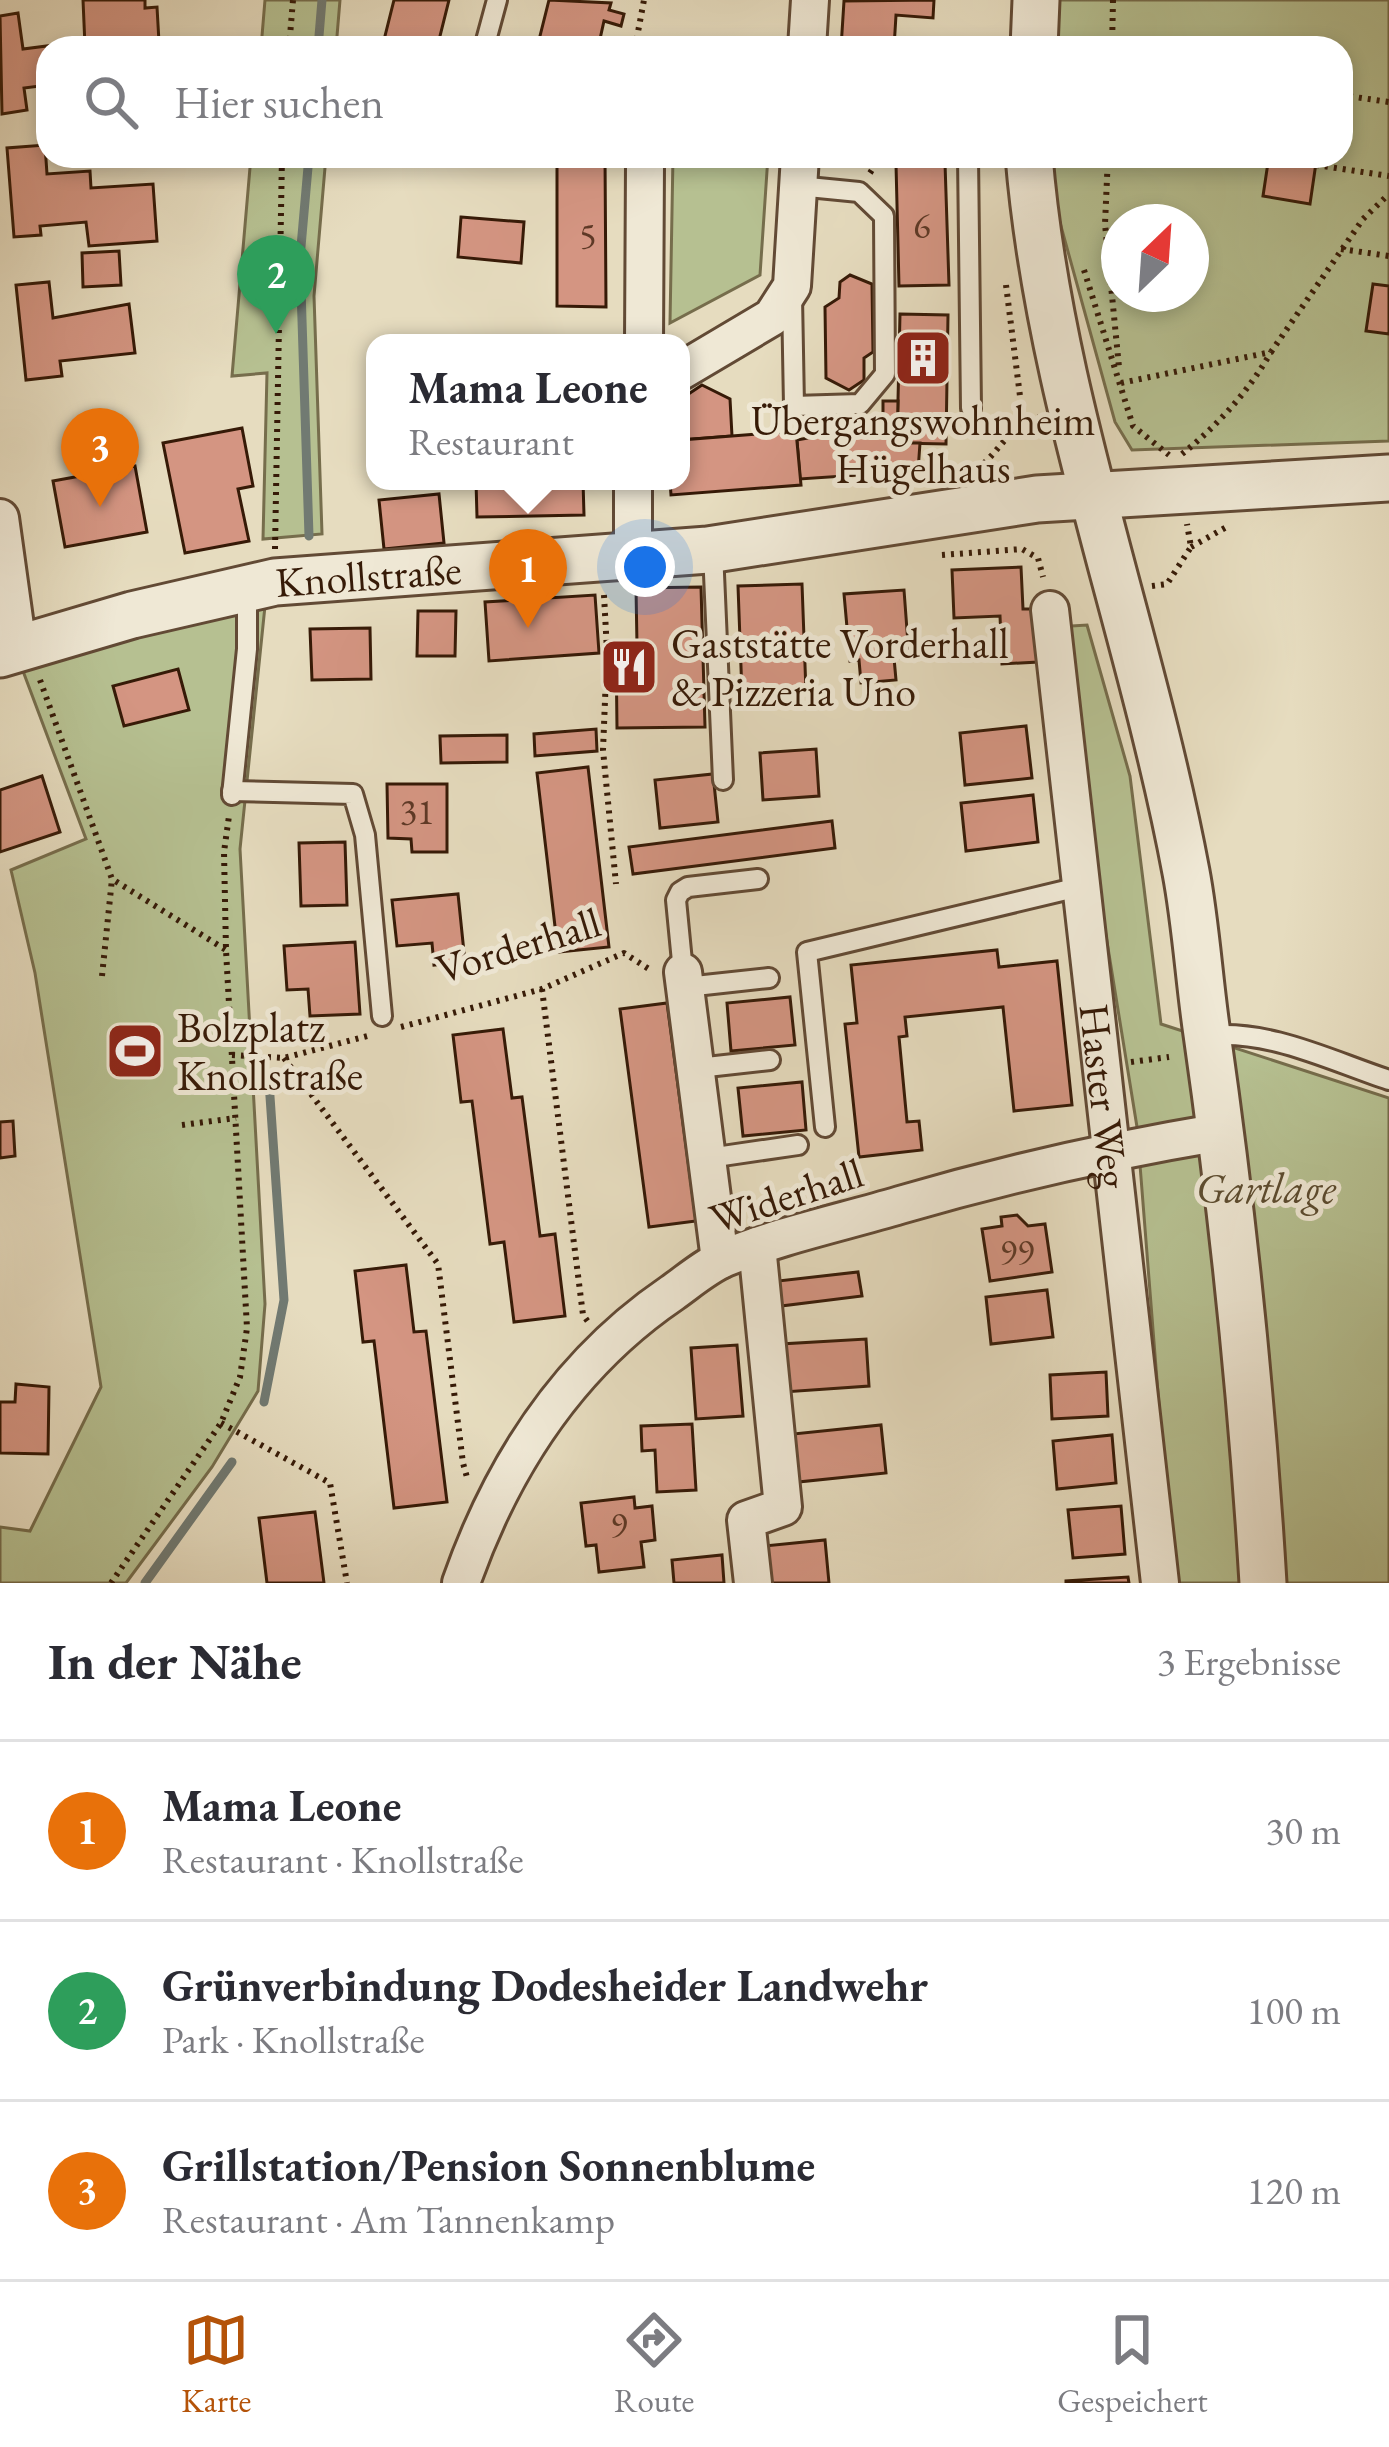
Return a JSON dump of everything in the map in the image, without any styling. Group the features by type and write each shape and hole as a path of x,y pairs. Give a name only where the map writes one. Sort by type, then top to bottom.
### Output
{"street":[{"path":"808,36 810,0"},
{"path":"1034,36 1036,0"},
{"path":"644,168 644,334"},
{"path":"1031,168 1034,220 1094,494 1187,873 1254,1430 1263,1583"},
{"path":"690,365 772,317 791,286 799,171"},
{"name":"Knollstraße","path":"9,651 261,585 713,549 998,503 1389,478"},
{"path":"618,558 631,490"},
{"path":"0,518 9,651"},
{"name":"Haster Weg","path":"1047,594 1160,1583"},
{"path":"684,980 721,1260"},
{"name":"Widerhall","path":"461,1583 482,1524 544,1418 604,1346 645,1311 721,1260 1113,1150 1221,1132"},
{"path":"753,1583 746,1520 783,1508 758,1246"}],"lane":[{"path":"487,36 497,0"},
{"path":"968,168 971,408"},
{"path":"791,286 794,406 860,404 885,374 884,216 859,192 799,171"},
{"path":"713,549 723,779"},
{"path":"232,793 247,649 261,585"},
{"name":"Vorderhall","path":"232,793 353,794 365,835 382,1016"},
{"path":"758,879 688,886 680,892 676,900 684,980 769,978"},
{"path":"826,1127 807,952 1083,886"},
{"path":"1207,1036 1262,1037 1389,1080"},
{"path":"698,1068 770,1060"},
{"path":"709,1158 798,1145"}],"path":[{"path":"290,36 293,0"},
{"path":"637,36 644,0"},
{"path":"1112,36 1113,0"},
{"path":"1353,97 1389,102"},
{"path":"261,585 281,168"},
{"path":"1107,168 1105,224 1120,383"},
{"path":"1336,168 1389,176"},
{"path":"1081,260 1133,426 1175,460 1206,435 1259,373 1341,249 1389,194"},
{"path":"1341,249 1389,256"},
{"path":"1120,383 1270,352"},
{"path":"993,458 1023,420"},
{"path":"1002,549 1022,549 1038,558 1047,594"},
{"path":"616,884 603,750 607,651 618,558"},
{"path":"9,651 34,663 112,879 102,976"},
{"path":"112,1583 221,1424 240,1377 247,1328 224,852 232,793"},
{"path":"112,879 226,950"},
{"name":"Vorderhall","path":"232,1055 284,1058 542,989 624,953 659,976 684,980"},
{"path":"542,989 583,1315 604,1346"},
{"path":"284,1058 438,1264 463,1463 482,1524"},
{"path":"182,1125 236,1118"},
{"path":"221,1424 330,1483 346,1583"}],"green space":[{"path":"265,0 340,0 337,36 262,36"},
{"path":"1054,0 1389,0 1389,441 1132,450 1115,422 1059,219 1052,168 1353,168 1353,36 1051,36"},
{"path":"250,168 325,168 314,296 322,534 263,539 267,373 232,376"},
{"path":"673,168 767,168 760,275 670,323"},
{"path":"265,606 240,849 265,1304 258,1391 212,1467 126,1583 0,1583 0,1527 30,1531 101,1387 35,973 11,870 86,839 20,663"},
{"name":"Gartlage","path":"1087,625 1130,776 1161,1024 1389,1098 1389,1583 1173,1583 1137,1127 1056,627"}],"building":[{"path":"83,0 145,0 145,8 157,7 159,36 85,36"},
{"path":"394,0 449,0 440,36 385,36"},
{"path":"549,0 611,3 609,10 624,14 621,26 604,21 601,36 540,36"},
{"path":"934,0 933,18 896,15 895,36 842,36 844,1"},
{"path":"18,13 23,49 36,47 36,86 24,88 27,110 2,114 0,16"},
{"path":"36,146 36,168 47,168 47,174 90,171 91,188 153,184 157,241 89,246 86,222 40,226 41,235 14,237 7,148"},
{"path":"557,168 605,168 606,307 557,306"},
{"path":"896,168 945,168 949,285 899,286"},
{"path":"1267,168 1315,168 1310,204 1263,196"},
{"path":"461,217 524,222 521,263 458,257"},
{"path":"119,251 121,285 83,287 82,253"},
{"path":"850,275 872,284 873,352 864,358 864,380 849,390 826,378 825,307 839,298 840,282"},
{"path":"49,282 53,318 129,304 135,353 60,361 62,376 26,380 16,285"},
{"path":"1373,284 1389,286 1389,334 1366,331"},
{"name":"Übergangswohnheim Hügelhaus","path":"900,314 948,315 946,444 897,443"},
{"path":"702,385 730,399 732,436 690,439 690,393"},
{"path":"883,401 898,401 897,443 920,443 918,471 800,479 797,440 883,424"},
{"path":"242,428 253,486 238,489 249,541 185,553 163,443"},
{"path":"796,431 801,485 671,495 671,490 690,490 690,439"},
{"path":"135,466 147,532 65,547 53,481"},
{"path":"476,490 583,490 584,515 477,517"},
{"path":"439,494 444,543 384,549 379,500"},
{"path":"1021,567 1023,609 1035,609 1038,662 1002,664 1000,616 954,618 952,570"},
{"path":"802,584 806,692 742,694 738,586"},
{"path":"701,587 705,727 617,728 616,646 637,645 636,588"},
{"path":"904,590 909,657 894,658 896,680 861,683 859,660 850,661 844,594"},
{"path":"595,595 599,653 489,661 485,602"},
{"path":"418,611 456,611 455,656 417,656"},
{"path":"370,628 371,679 312,680 310,629"},
{"path":"178,669 189,710 124,726 113,686"},
{"path":"1026,726 1032,778 965,785 960,733"},
{"path":"596,729 597,751 535,756 534,734"},
{"path":"507,735 507,762 441,763 440,736"},
{"path":"816,749 819,796 763,800 760,753"},
{"path":"588,767 609,947 558,952 537,773"},
{"path":"713,774 718,822 660,828 655,780"},
{"path":"42,776 60,832 0,852 0,790"},
{"path":"387,784 447,784 447,852 412,852 411,839 388,838"},
{"path":"1033,795 1038,842 966,851 961,803"},
{"path":"832,821 835,848 633,874 629,847"},
{"path":"345,842 347,905 301,906 299,843"},
{"path":"458,894 465,962 434,965 432,943 397,946 392,900"},
{"path":"355,942 360,1014 310,1016 308,989 287,990 284,946"},
{"path":"997,950 999,967 1057,961 1072,1105 1014,1111 1003,1007 905,1017 907,1036 899,1037 907,1122 919,1121 922,1150 859,1157 845,1024 857,1023 851,965"},
{"path":"790,997 795,1045 731,1051 727,1003"},
{"path":"667,1003 696,1221 649,1227 620,1009"},
{"path":"503,1029 512,1098 522,1097 540,1236 555,1234 565,1316 514,1322 504,1242 490,1244 472,1101 461,1102 453,1035"},
{"path":"802,1082 806,1130 743,1136 738,1088"},
{"path":"13,1121 15,1156 0,1158 0,1122"},
{"path":"1017,1215 1028,1226 1045,1224 1052,1272 990,1281 982,1229 1002,1226 1001,1217"},
{"path":"406,1265 414,1332 426,1331 447,1502 394,1508 374,1341 363,1342 355,1271"},
{"path":"858,1272 862,1296 781,1306 778,1281"},
{"path":"1047,1290 1053,1337 991,1344 986,1297"},
{"path":"866,1339 869,1386 784,1392 781,1344"},
{"path":"737,1345 743,1416 696,1419 691,1348"},
{"path":"1106,1372 1108,1416 1052,1419 1050,1375"},
{"path":"16,1384 49,1387 48,1454 0,1453 0,1402 15,1402"},
{"path":"692,1424 696,1490 657,1492 655,1450 642,1451 641,1426"},
{"path":"881,1425 886,1473 798,1482 793,1434"},
{"path":"1112,1435 1116,1483 1057,1489 1053,1441"},
{"path":"634,1497 635,1508 652,1506 655,1540 641,1542 644,1567 599,1572 596,1545 586,1546 581,1503"},
{"path":"1121,1506 1125,1554 1073,1558 1068,1510"},
{"path":"315,1512 324,1583 267,1583 259,1518"},
{"path":"825,1540 829,1583 768,1583 764,1546"},
{"path":"722,1555 724,1583 674,1583 672,1560"},
{"path":"1128,1577 1129,1583 1066,1583 1066,1581"}],"waterway":[{"path":"319,36 322,0"},
{"path":"308,168 300,258 309,536"},
{"path":"264,1402 284,1300 269,1082"},
{"path":"145,1583 232,1462"}],"place":[{"name":"Grünverbindung Dodesheider Landwehr","path":"276,334"},
{"name":"Übergangswohnheim Hügelhaus","path":"923,358"},
{"name":"Grillstation/Pension Sonnenblume","path":"100,507"},
{"name":"Mama Leone","path":"528,628"},
{"name":"Gaststätte Vorderhall & Pizzeria Uno","path":"629,667"},
{"name":"Bolzplatz Knollstraße","path":"135,1051"}]}
